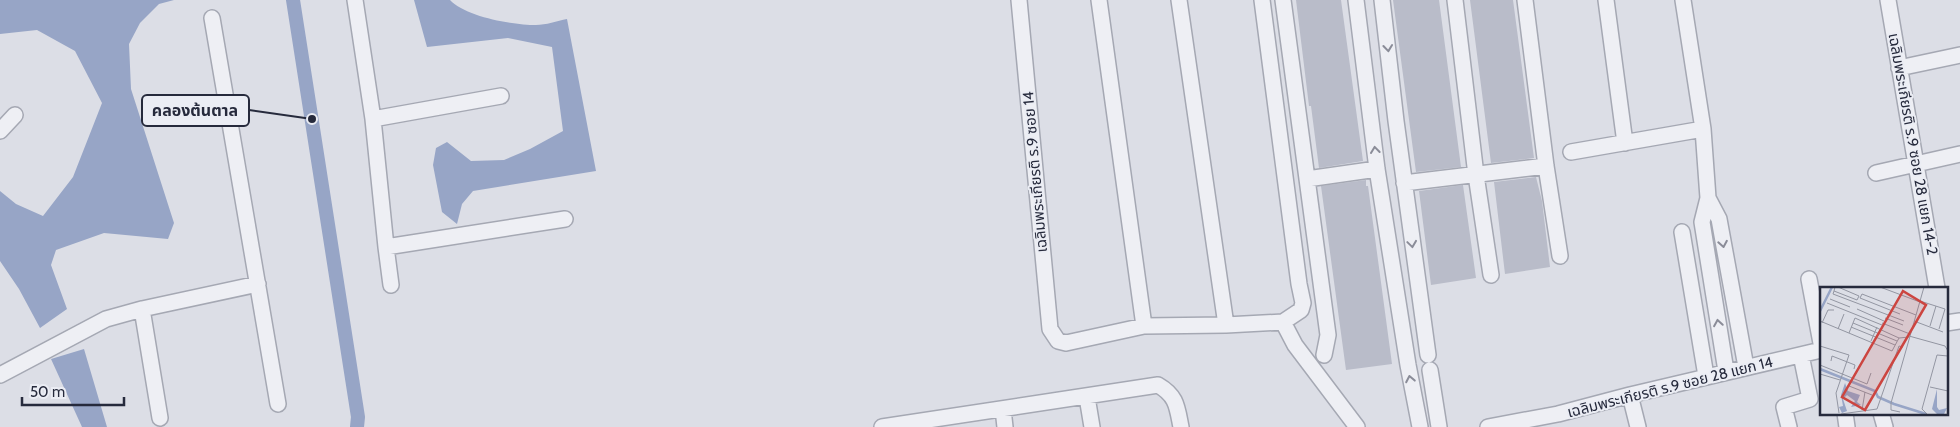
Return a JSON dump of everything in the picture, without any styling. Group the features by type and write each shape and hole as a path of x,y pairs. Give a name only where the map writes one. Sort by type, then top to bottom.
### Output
{"street":[{"path":"354,0 373,119 391,286"},
{"name":"เฉลิมพระเกียรติ ร.9 ซอย 14","path":"1019,0 1050,329 1058,342 1066,343 1144,326"},
{"path":"1099,0 1144,326 1283,322 1302,310 1303,303 1298,284 1262,0"},
{"path":"1179,0 1226,325"},
{"path":"1283,0 1328,335 1324,355"},
{"path":"1356,0 1377,170 1386,217 1408,365 1420,427"},
{"path":"1382,0 1408,214 1439,427"},
{"path":"1455,0 1476,175 1491,275"},
{"path":"1525,0 1546,166 1560,256"},
{"path":"1606,0 1625,143"},
{"path":"1683,0 1702,129 1708,198 1702,222 1726,371"},
{"name":"เฉลิมพระเกียรติ ร.9 ซอย 28 แยก 14-2","path":"1888,0 1937,287"},
{"path":"212,18 278,404"},
{"path":"1899,68 1960,55"},
{"path":"373,119 501,96"},
{"path":"0,131 15,116"},
{"path":"1371,124 1396,121"},
{"path":"1571,152 1702,129"},
{"path":"1876,173 1960,154"},
{"path":"1404,183 1546,166"},
{"path":"1307,179 1377,170"},
{"path":"1708,198 1719,219 1746,367"},
{"path":"1386,217 1408,214"},
{"path":"386,247 565,219"},
{"path":"1682,232 1706,376"},
{"path":"1809,279 1820,338"},
{"path":"0,375 106,319 258,284"},
{"path":"142,310 160,418"},
{"path":"1283,322 1295,344 1358,427"},
{"name":"เฉลิมพระเกียรติ ร.9 ซอย 28 แยก 14","path":"1488,427 1559,420 1630,395 1820,350"},
{"path":"1789,427 1784,407 1816,398 1801,355"},
{"path":"882,427 913,424 1158,385 1168,391 1176,402 1181,427"},
{"path":"1630,395 1638,427"},
{"path":"1087,396 1092,427"},
{"path":"1003,409 1005,427"},
{"path":"1845,414 1847,427"},
{"path":"1881,414 1885,427"}],"water":[{"path":"0,0 174,0 159,4 140,23 129,44 131,89 174,223 168,239 104,233 56,250 51,265 67,309 40,328 19,289 0,261 0,191 16,204 43,216 73,177 102,103 75,51 37,30 0,34"},
{"path":"414,0 450,0 467,11 490,19 526,25 548,24 567,19 596,171 473,191 462,204 457,224 442,212 433,165 436,148 447,142 471,161 504,160 530,149 563,131 552,47 508,38 427,47"},
{"path":"84,349 107,427 82,427 51,359"}],"building":[{"path":"1296,0 1341,0 1363,161 1319,168"},
{"path":"1393,0 1439,0 1461,167 1416,172"},
{"path":"1470,0 1513,0 1534,158 1491,163"},
{"path":"1536,177 1542,201 1550,267 1505,274 1494,182"},
{"path":"1366,180 1392,364 1346,370 1321,186"},
{"path":"1463,185 1476,278 1431,285 1419,191"}],"waterway":[{"path":"293,0 358,417 357,427"}],"place":[{"name":"คลองต้นตาล","path":"312,119"}]}
